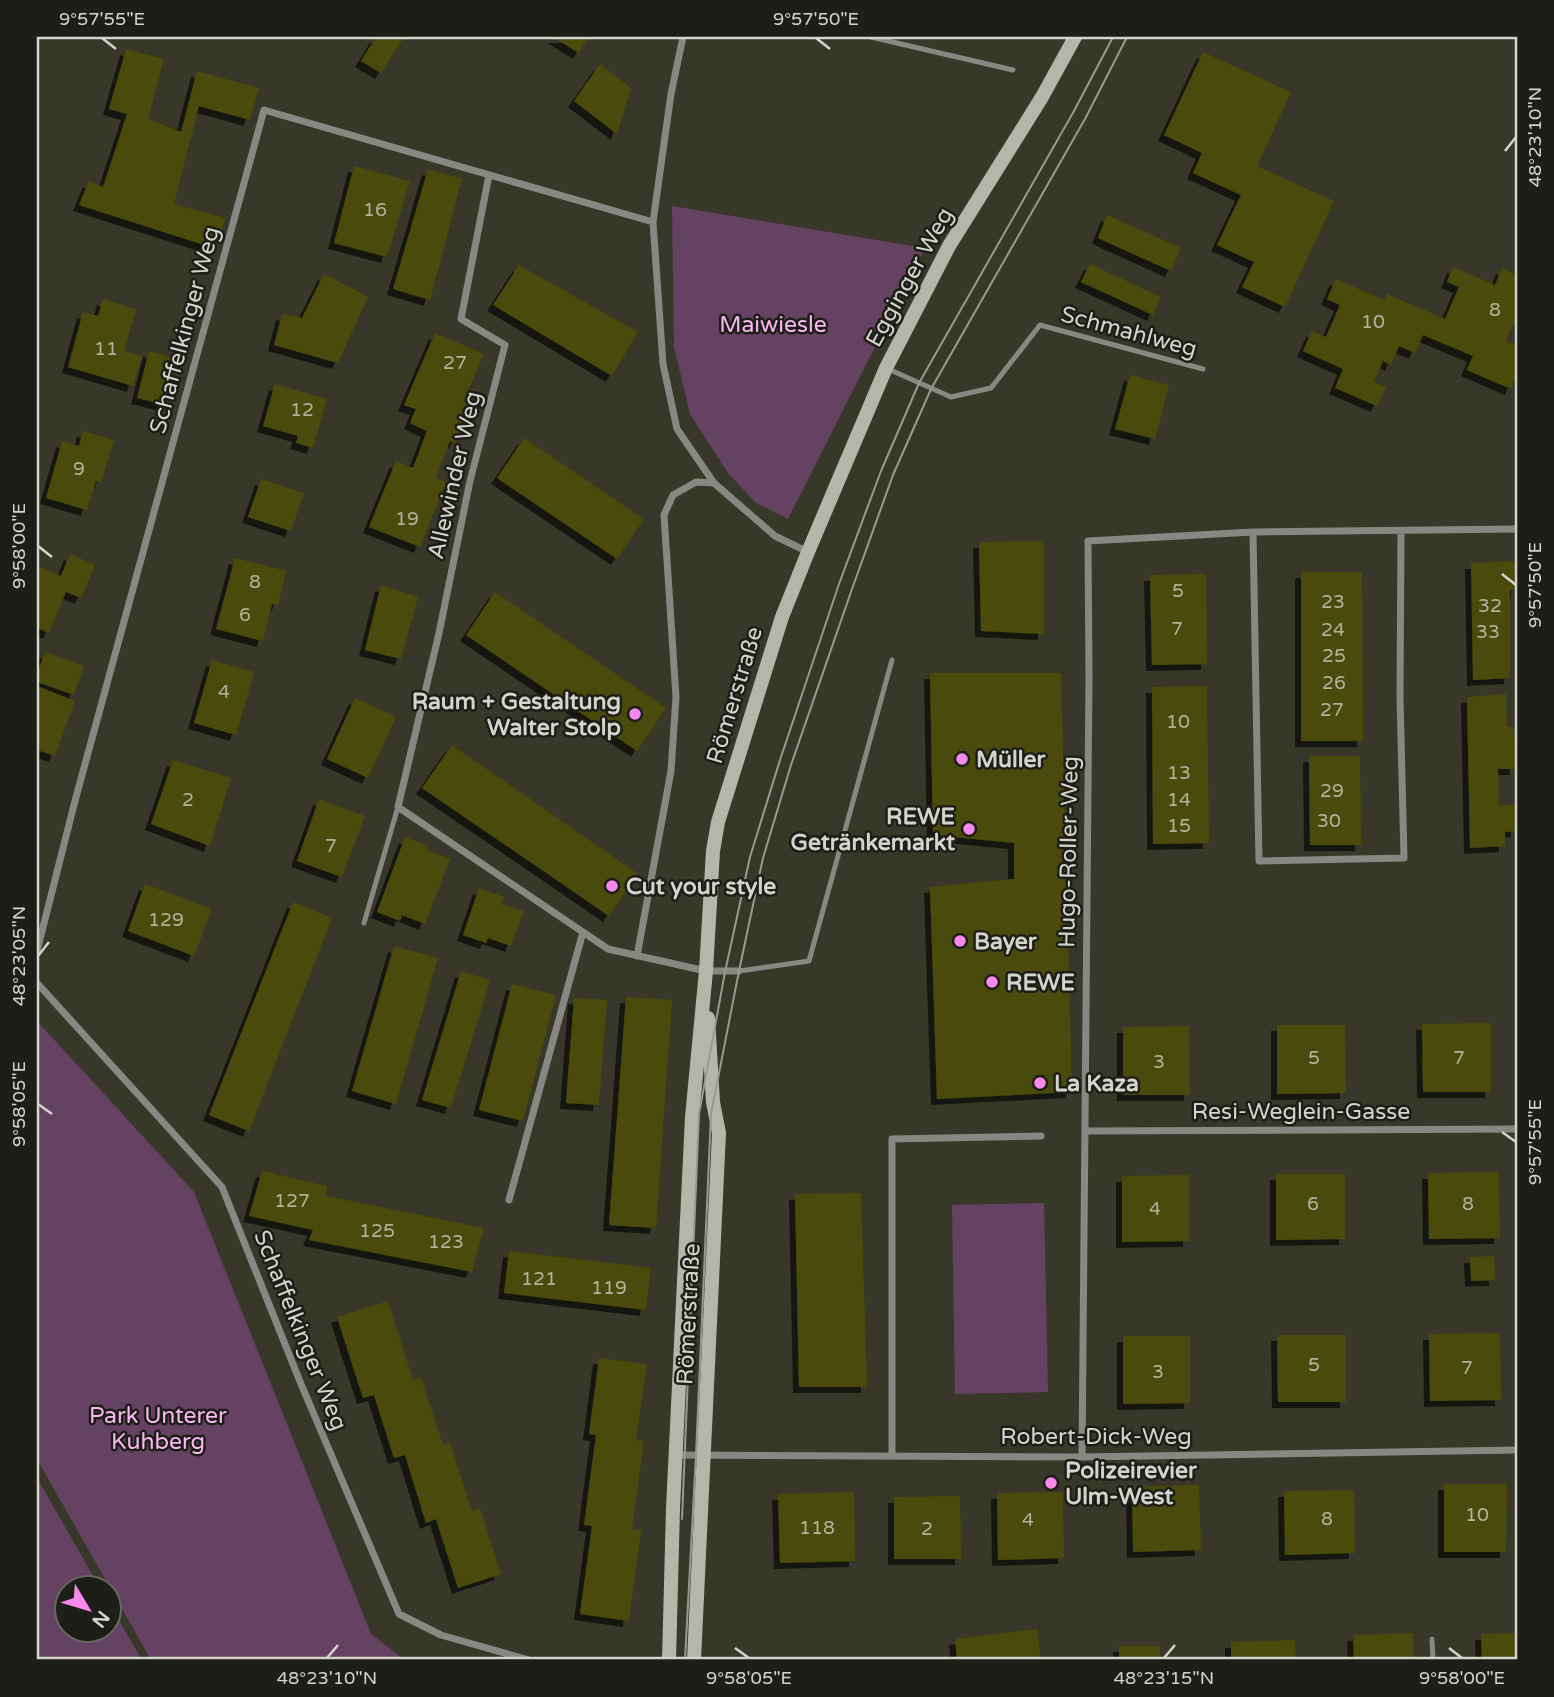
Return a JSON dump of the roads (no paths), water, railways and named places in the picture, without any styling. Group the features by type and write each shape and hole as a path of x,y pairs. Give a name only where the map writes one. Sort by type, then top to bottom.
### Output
{"street":[{"path":"683,37 671,94 653,222 663,364 677,429 714,483 775,536 808,552"},
{"name":"Egginger Weg","path":"808,552 886,368 949,246 1042,97 1075,37"},
{"name":"Schaffelkinger Weg","path":"37,951 76,797 264,110 653,222"},
{"name":"Allewinder Weg","path":"398,807 439,633 470,481 505,345 461,319 489,175"},
{"name":"Römerstraße","path":"637,956 671,771 676,697 664,515 673,495 696,482 714,483"},
{"name":"Hugo-Roller-Weg","path":"1082,1457 1088,541 1254,532 1517,529"},
{"path":"1254,532 1259,861 1404,858 1400,698 1401,531"},
{"name":"Römerstraße","path":"669,1660 692,1116 706,971 713,851 719,822 782,617 808,552"},
{"path":"398,807 608,949 706,971 739,971"},
{"path":"509,1200 583,932"},
{"name":"Römerstraße","path":"694,1660 719,1133 713,1102 706,971"},
{"name":"Schaffelkinger Weg","path":"37,983 222,1187 399,1614 441,1635 529,1660"},
{"name":"Resi-Weglein-Gasse","path":"1085,1131 1517,1129"},
{"path":"892,1455 892,1139 1041,1136"},
{"name":"Robert-Dick-Weg","path":"676,1455 1082,1457 1517,1450"}],"lane":[{"path":"871,37 1013,70"},
{"path":"913,47 915,37"},
{"name":"Schmahlweg","path":"886,368 951,397 990,388 1040,325 1203,369"},
{"path":"739,971 809,961 892,660"},
{"name":"Allewinder Weg","path":"364,923 398,807"},
{"path":"1432,1639 1433,1660"}],"tram line":[{"path":"682,1519 699,1114 725,972 750,857 839,584 881,471 919,383 1074,111 1113,37"},
{"path":"685,1660 711,1114 763,858 791,765 852,589 893,475 931,389 1085,119 1127,37"}],"place":[{"name":"Raum + Gestaltung Walter Stolp","path":"635,714"},
{"name":"Müller","path":"962,759"},
{"name":"REWE Getränkemarkt","path":"969,829"},
{"name":"Cut your style","path":"612,886"},
{"name":"Bayer","path":"960,941"},
{"name":"REWE","path":"992,982"},
{"name":"La Kaza","path":"1040,1083"},
{"name":"Polizeirevier Ulm-West","path":"1051,1483"}],"park label":[{"name":"Maiwiesle","path":"773,324"},
{"name":"Park Unterer Kuhberg","path":"158,1428"}]}
